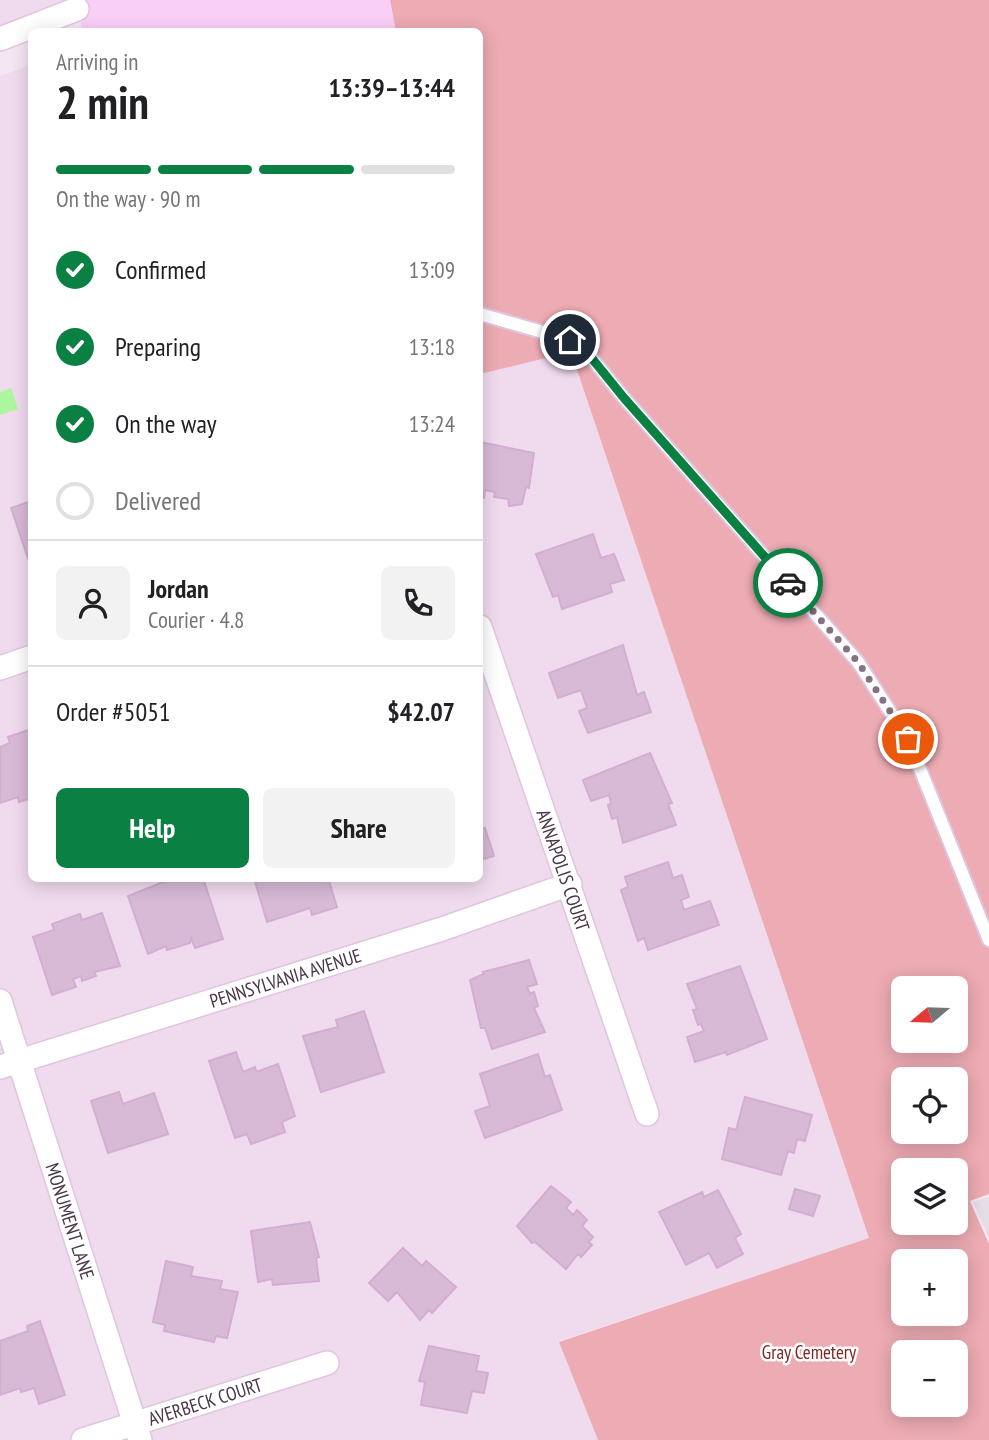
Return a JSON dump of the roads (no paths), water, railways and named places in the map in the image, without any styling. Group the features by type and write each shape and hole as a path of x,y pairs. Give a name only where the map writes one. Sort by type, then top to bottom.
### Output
{"street":[{"path":"0,39 78,5"},
{"name":"ANNAPOLIS COURT","path":"483,636 647,1114"},
{"path":"0,668 28,658"},
{"name":"PENNSYLVANIA AVENUE","path":"10,1064 442,929 570,884"},
{"name":"MONUMENT LANE","path":"0,1001 10,1064 137,1431"},
{"name":"AVERBECK COURT","path":"83,1440 137,1431 327,1363"}],"lane":[{"path":"483,315 570,340 586,351 624,398 858,662 908,739 989,940"}],"park label":[{"name":"Gray Cemetery","path":"809,1352"}]}
